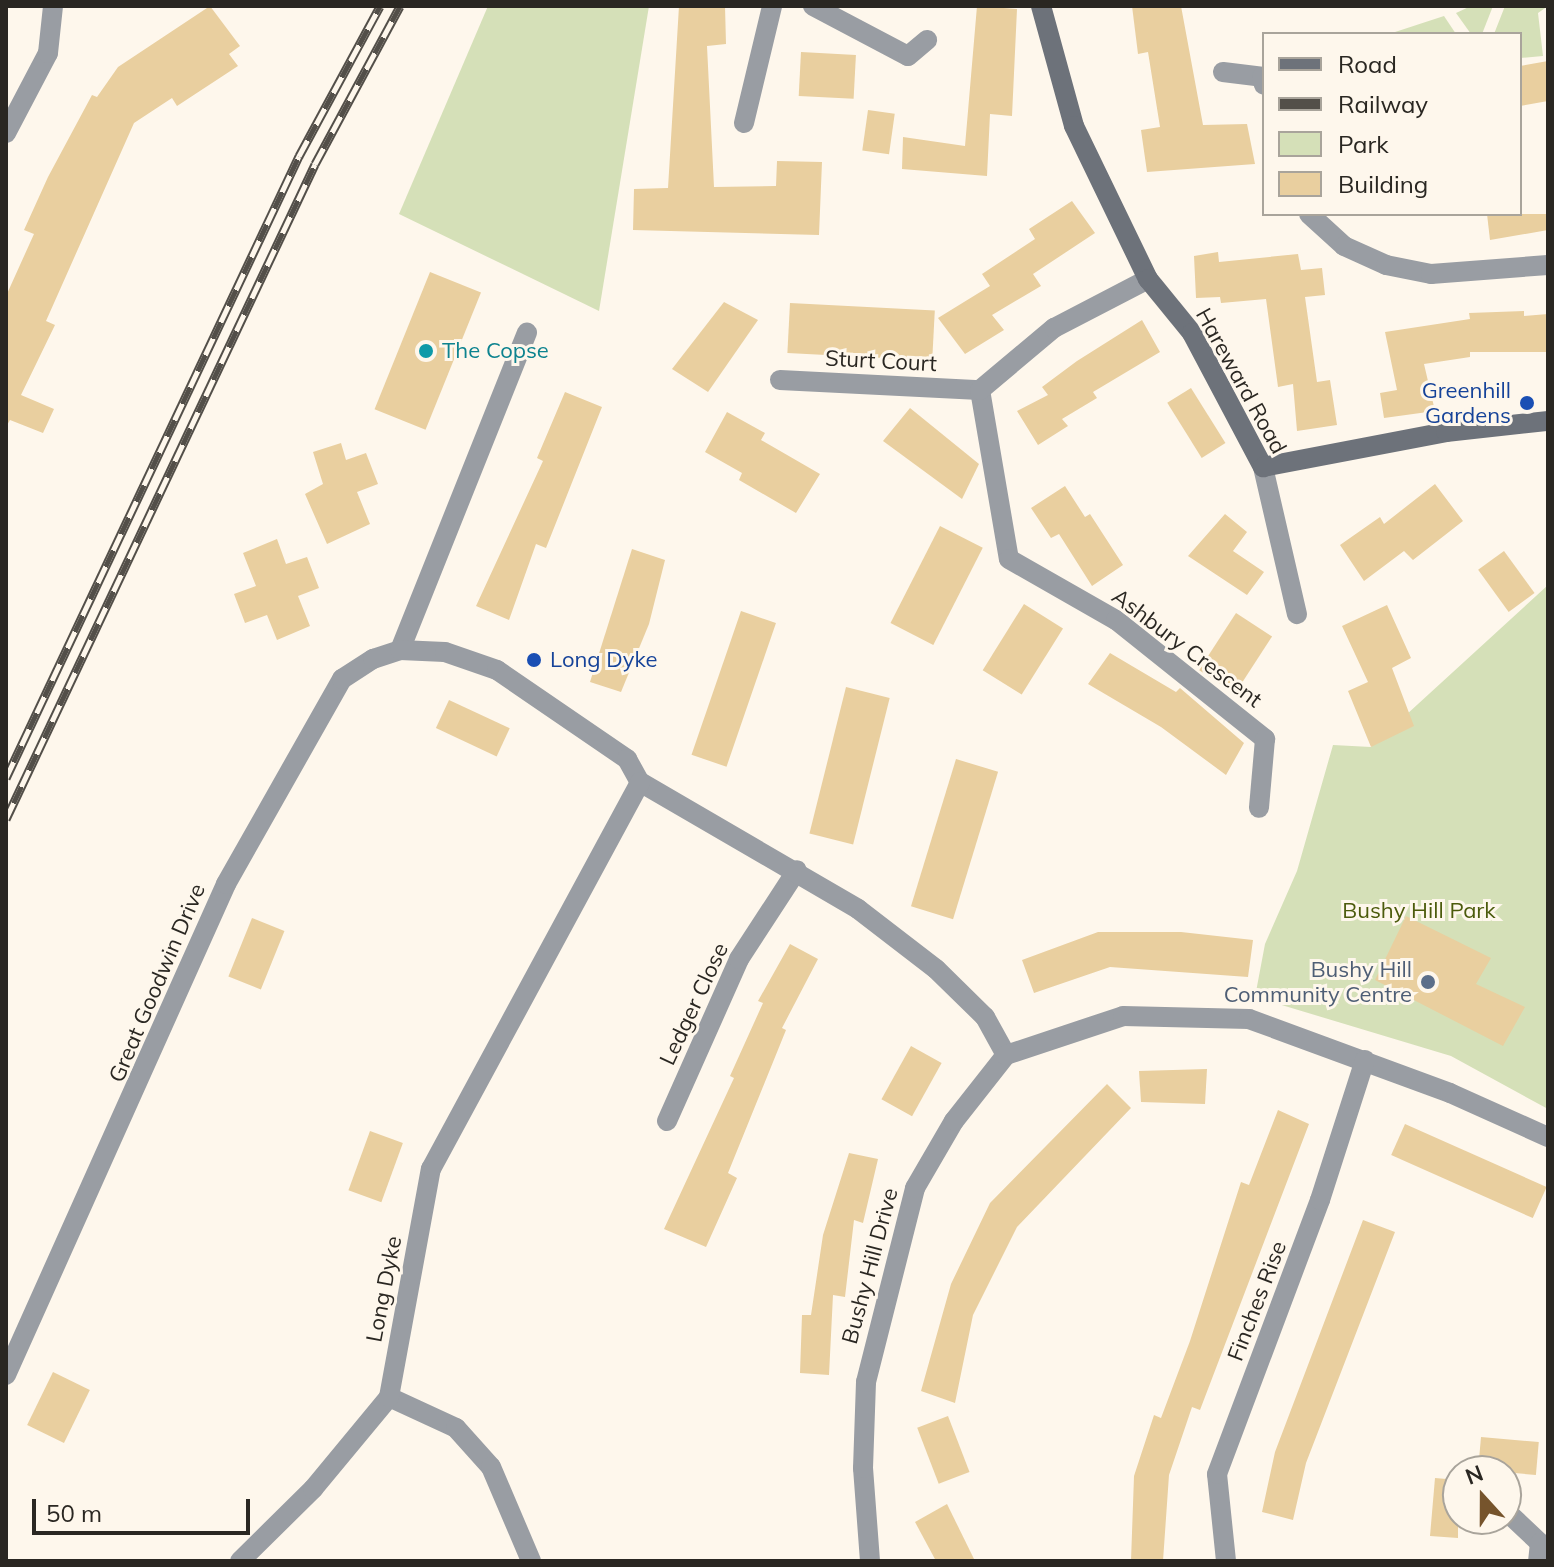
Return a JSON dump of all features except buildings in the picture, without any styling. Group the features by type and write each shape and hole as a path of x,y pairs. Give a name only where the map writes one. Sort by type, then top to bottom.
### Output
{"street":[{"path":"744,123 772,6"},
{"path":"813,6 908,56 927,40"},
{"name":"Hareward Road","path":"1041,6 1074,126 1148,279 1192,333 1263,467 1297,614"},
{"path":"6,133 48,53 57,7"},
{"path":"1223,72 1262,79"},
{"path":"1311,216 1344,246 1386,265 1431,274 1548,265"},
{"path":"980,390 1054,328 1148,279"},
{"path":"400,650 527,332"},
{"name":"Sturt Court","path":"780,380 980,390"},
{"name":"Ashbury Crescent","path":"980,390 1009,559 1116,620 1265,739 1259,808"},
{"path":"1263,467 1446,432 1548,421"},
{"name":"Great Goodwin Drive","path":"6,1375 226,884 342,679 365,662 400,650 445,652 497,670 627,759 640,782 797,870 858,909 936,969 985,1017 1006,1055"},
{"name":"Long Dyke","path":"240,1561 313,1489 389,1397 431,1169 640,782"},
{"name":"Ledger Close","path":"667,1121 739,959 797,870"},
{"path":"1006,1055 1123,1016 1249,1019 1365,1060 1548,1137"},
{"name":"Bushy Hill Drive","path":"870,1561 863,1468 866,1382 899,1247 915,1188 954,1121 1006,1055"},
{"name":"Finches Rise","path":"1226,1561 1217,1474 1320,1200 1365,1060"},
{"path":"389,1397 456,1428 491,1467 531,1561"},
{"path":"1522,1526 1540,1543 1538,1561"}],"green space":[{"path":"488,6 649,6 599,311 399,214"},
{"path":"1471,6 1493,6 1483,32 1470,32 1456,13"},
{"path":"1505,6 1548,6 1538,13 1543,56 1522,58 1522,32 1495,32"},
{"path":"1444,16 1455,32 1395,32"},
{"name":"Bushy Hill Park","path":"1548,585 1548,1109 1451,1056 1255,997 1265,944 1297,871 1333,745 1371,747"}],"railway":[{"path":"6,778 299,156 380,6"},
{"path":"6,819 315,164 400,6"}],"place":[{"name":"The Copse","path":"426,351"},
{"name":"Greenhill Gardens","path":"1527,403"},
{"name":"Long Dyke","path":"534,660"},
{"name":"Bushy Hill Community Centre","path":"1428,982"}]}
